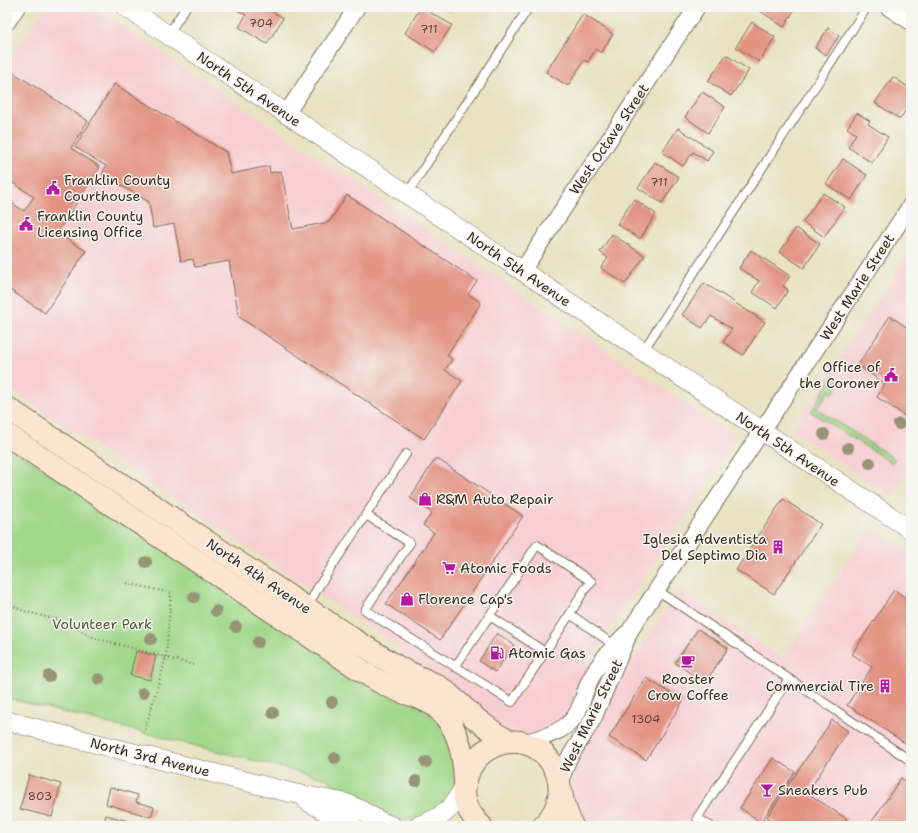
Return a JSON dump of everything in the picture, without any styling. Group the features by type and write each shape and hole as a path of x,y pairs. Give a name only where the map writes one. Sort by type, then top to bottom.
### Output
{"main road":[{"name":"North 4th Avenue","path":"7,408 301,617 377,680 426,700 438,708 453,727 459,743 463,758 465,804 474,819 481,826"},
{"name":"North 4th Avenue","path":"7,435 301,617 446,691 475,718 496,734 531,746 545,754 554,767 560,786"},
{"path":"464,784 469,768 476,758 486,750 498,744 516,742"},
{"path":"543,826 551,819 557,807 560,786"},
{"path":"560,786 563,803 572,826"}],"street":[{"path":"7,22 17,7"},
{"name":"North 5th Avenue","path":"126,7 911,530"},
{"path":"286,114 357,7"},
{"name":"West Octave Street","path":"522,271 697,7"},
{"path":"888,7 911,22"},
{"name":"West Marie Street","path":"560,786 568,760 595,714 632,629 911,205"},
{"name":"West Marie Street","path":"516,742 544,737 565,727 571,722 578,713 590,680 604,658 614,645 632,629"},
{"name":"North 3rd Avenue","path":"7,721 292,793 353,805 377,821 392,826"},
{"path":"417,826 422,825 444,813 454,802 464,784"},
{"name":"North 3rd Avenue","path":"292,793 352,826"}],"lane":[{"path":"168,35 186,7"},
{"path":"407,194 529,7"},
{"path":"642,351 867,7"},
{"path":"301,617 406,454"},
{"path":"366,515 410,543 365,610 456,667 512,702 585,589 592,582 537,545 456,667"},
{"path":"657,590 911,761"},
{"path":"570,614 614,645"},
{"path":"490,616 545,652"},
{"path":"710,826 697,818 789,679"}],"path":[{"path":"127,583 171,593 166,657 144,733"},
{"path":"7,603 24,611 61,621 95,638 194,665"}],"shaded area":[{"path":"46,7 93,7 731,434 734,441 592,656 569,715 554,726 529,734 519,734 499,726 408,661 397,646 7,387 7,64"},
{"path":"911,252 911,465 891,496 792,430"},
{"path":"870,527 911,554 911,826 579,826 569,800 570,782 576,761 621,679 679,590 783,659"},
{"path":"290,815 327,826 287,826"}],"green space":[{"path":"833,376 841,381 833,394 829,391 817,409 895,459 892,463 811,412"},
{"name":"Volunteer Park","path":"7,446 420,705 447,730 458,778 446,801 439,807 416,818 405,820 390,818 341,790 327,779 7,698"}],"building":[{"path":"232,7 265,7 283,18 267,44 239,27 246,15"},
{"path":"287,7 296,7 293,11"},
{"path":"421,7 452,25 435,52 405,33"},
{"path":"443,7 453,7 450,12"},
{"path":"763,7 796,7 784,27 760,11"},
{"path":"583,14 613,34 601,53 596,49 588,62 584,60 568,86 546,72"},
{"path":"752,22 775,37 759,62 736,47"},
{"path":"828,28 839,36 826,55 815,48"},
{"path":"726,55 749,70 731,96 708,81"},
{"name":"Franklin County Courthouse","path":"14,73 88,121 71,148 100,167 57,233 86,251 45,313 7,288 7,200 24,211 34,197 7,179 7,83"},
{"path":"893,77 911,89 911,103 900,119 875,103"},
{"path":"114,84 226,152 231,174 269,166 270,173 281,171 293,229 329,222 347,195 477,281 468,294 481,303 447,355 452,359 445,370 462,381 424,439 239,317 229,261 195,267 193,259 181,261 174,224 153,228 149,202 102,174 106,166 75,147"},
{"path":"702,92 725,107 708,133 685,117"},
{"path":"857,113 870,121 868,124 888,137 872,163 848,147 856,134 847,128"},
{"path":"678,128 713,151 707,161 693,152 683,166 662,152"},
{"path":"843,159 867,175 851,200 826,184"},
{"path":"655,162 679,177 662,203 638,188"},
{"path":"823,193 845,207 824,237 803,222"},
{"path":"634,199 656,214 640,239 617,224"},
{"path":"796,228 820,244 804,268 780,252"},
{"path":"612,234 645,256 625,284 601,268 608,258 600,252"},
{"path":"751,250 790,276 783,286 788,290 777,308 752,292 759,281 739,268"},
{"path":"704,283 765,322 743,355 723,342 732,329 711,316 702,328 682,315"},
{"name":"Office of the Coroner","path":"890,316 911,330 911,420 877,397 885,384 858,365"},
{"name":"Atomic Foods","path":"436,458 523,516 440,640 386,604 434,533 423,525 432,513 410,498"},
{"name":"Iglesia Adventista Del Septimo Dia","path":"783,499 821,524 774,594 736,570"},
{"name":"Commercial Tire","path":"894,590 911,601 911,747 847,705 872,667 852,654"},
{"path":"698,629 728,648 705,683 675,663"},
{"name":"Atomic Gas","path":"497,633 514,645 495,672 479,661"},
{"path":"136,651 156,656 150,680 130,675"},
{"path":"646,678 683,701 646,760 609,737"},
{"path":"832,720 848,731 807,793 847,819 842,826 781,826 767,817"},
{"name":"Sneakers Pub","path":"773,758 795,772 761,822 740,808"},
{"path":"29,775 61,784 52,817 20,809"},
{"path":"901,778 911,785 911,815 905,824 908,826 869,826"},
{"path":"110,787 138,795 136,802 154,807 151,817 106,804"},
{"path":"106,815 143,825 103,826"},
{"path":"186,822 202,825 202,826 185,826"}],"place":[{"name":"Franklin County Courthouse","path":"53,188"},
{"name":"Franklin County Licensing Office","path":"26,224"},
{"name":"Office of the Coroner","path":"891,375"},
{"name":"R&M Auto Repair","path":"425,499"},
{"name":"Iglesia Adventista Del Septimo Dia","path":"778,547"},
{"name":"Atomic Foods","path":"449,568"},
{"name":"Florence Cap's","path":"407,599"},
{"name":"Atomic Gas","path":"497,653"},
{"name":"Rooster Crow Coffee","path":"688,661"},
{"name":"Commercial Tire","path":"885,686"},
{"name":"Sneakers Pub","path":"767,790"}]}
